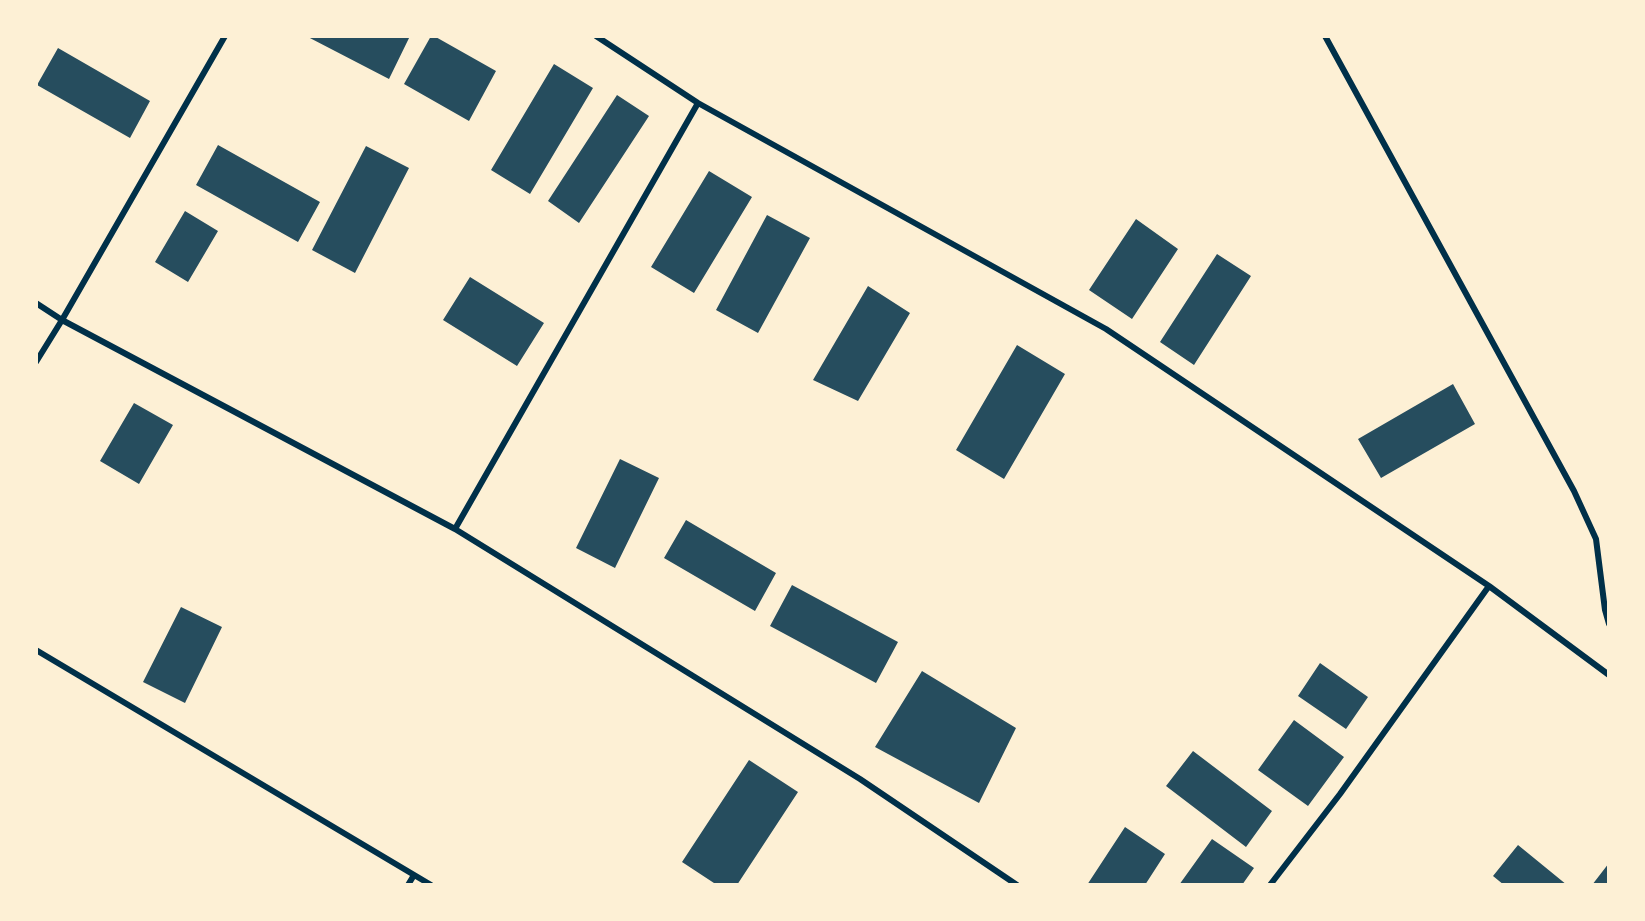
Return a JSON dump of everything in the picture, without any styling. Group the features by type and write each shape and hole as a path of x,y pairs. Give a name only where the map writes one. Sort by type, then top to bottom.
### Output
{"street":[{"path":"36,362 225,36"},
{"path":"596,36 698,103 1106,329 1489,586 1609,675"},
{"path":"1325,36 1574,491 1596,539 1605,610 1609,624"},
{"path":"455,529 698,103"},
{"path":"36,303 62,320 455,529 860,779 1017,885"},
{"path":"1270,885 1340,794 1489,586"},
{"path":"36,650 431,885"},
{"path":"408,885 414,875"}],"building":[{"path":"306,36 410,36 389,79"},
{"path":"431,36 496,71 469,121 404,84"},
{"path":"58,48 150,101 130,138 37,85"},
{"path":"554,64 593,88 530,194 491,170"},
{"path":"617,95 649,116 579,223 548,201"},
{"path":"218,145 320,202 298,242 196,185"},
{"path":"366,146 409,168 355,273 312,250"},
{"path":"709,171 752,197 694,293 651,267"},
{"path":"185,211 218,231 188,282 155,262"},
{"path":"767,215 810,238 758,333 716,310"},
{"path":"1136,219 1178,249 1132,319 1089,290"},
{"path":"1217,254 1251,276 1194,365 1160,342"},
{"path":"470,277 544,323 517,366 443,320"},
{"path":"868,286 910,313 858,401 813,380"},
{"path":"1017,345 1065,374 1004,479 956,450"},
{"path":"1453,384 1475,424 1381,478 1358,439"},
{"path":"134,403 173,425 139,484 100,461"},
{"path":"620,459 659,478 615,568 576,548"},
{"path":"686,520 776,573 755,611 664,558"},
{"path":"792,585 898,642 876,683 770,626"},
{"path":"181,607 222,627 185,703 143,682"},
{"path":"1320,663 1368,697 1346,729 1298,696"},
{"path":"922,671 1016,728 979,803 875,747"},
{"path":"1294,720 1344,757 1308,806 1258,770"},
{"path":"1193,751 1272,811 1246,847 1166,786"},
{"path":"749,760 798,792 737,885 717,885 682,862"},
{"path":"1125,827 1165,854 1145,885 1087,885"},
{"path":"1212,839 1254,868 1242,885 1179,885"},
{"path":"1518,845 1567,885 1504,885 1493,876"},
{"path":"1609,863 1609,885 1592,885"}]}
